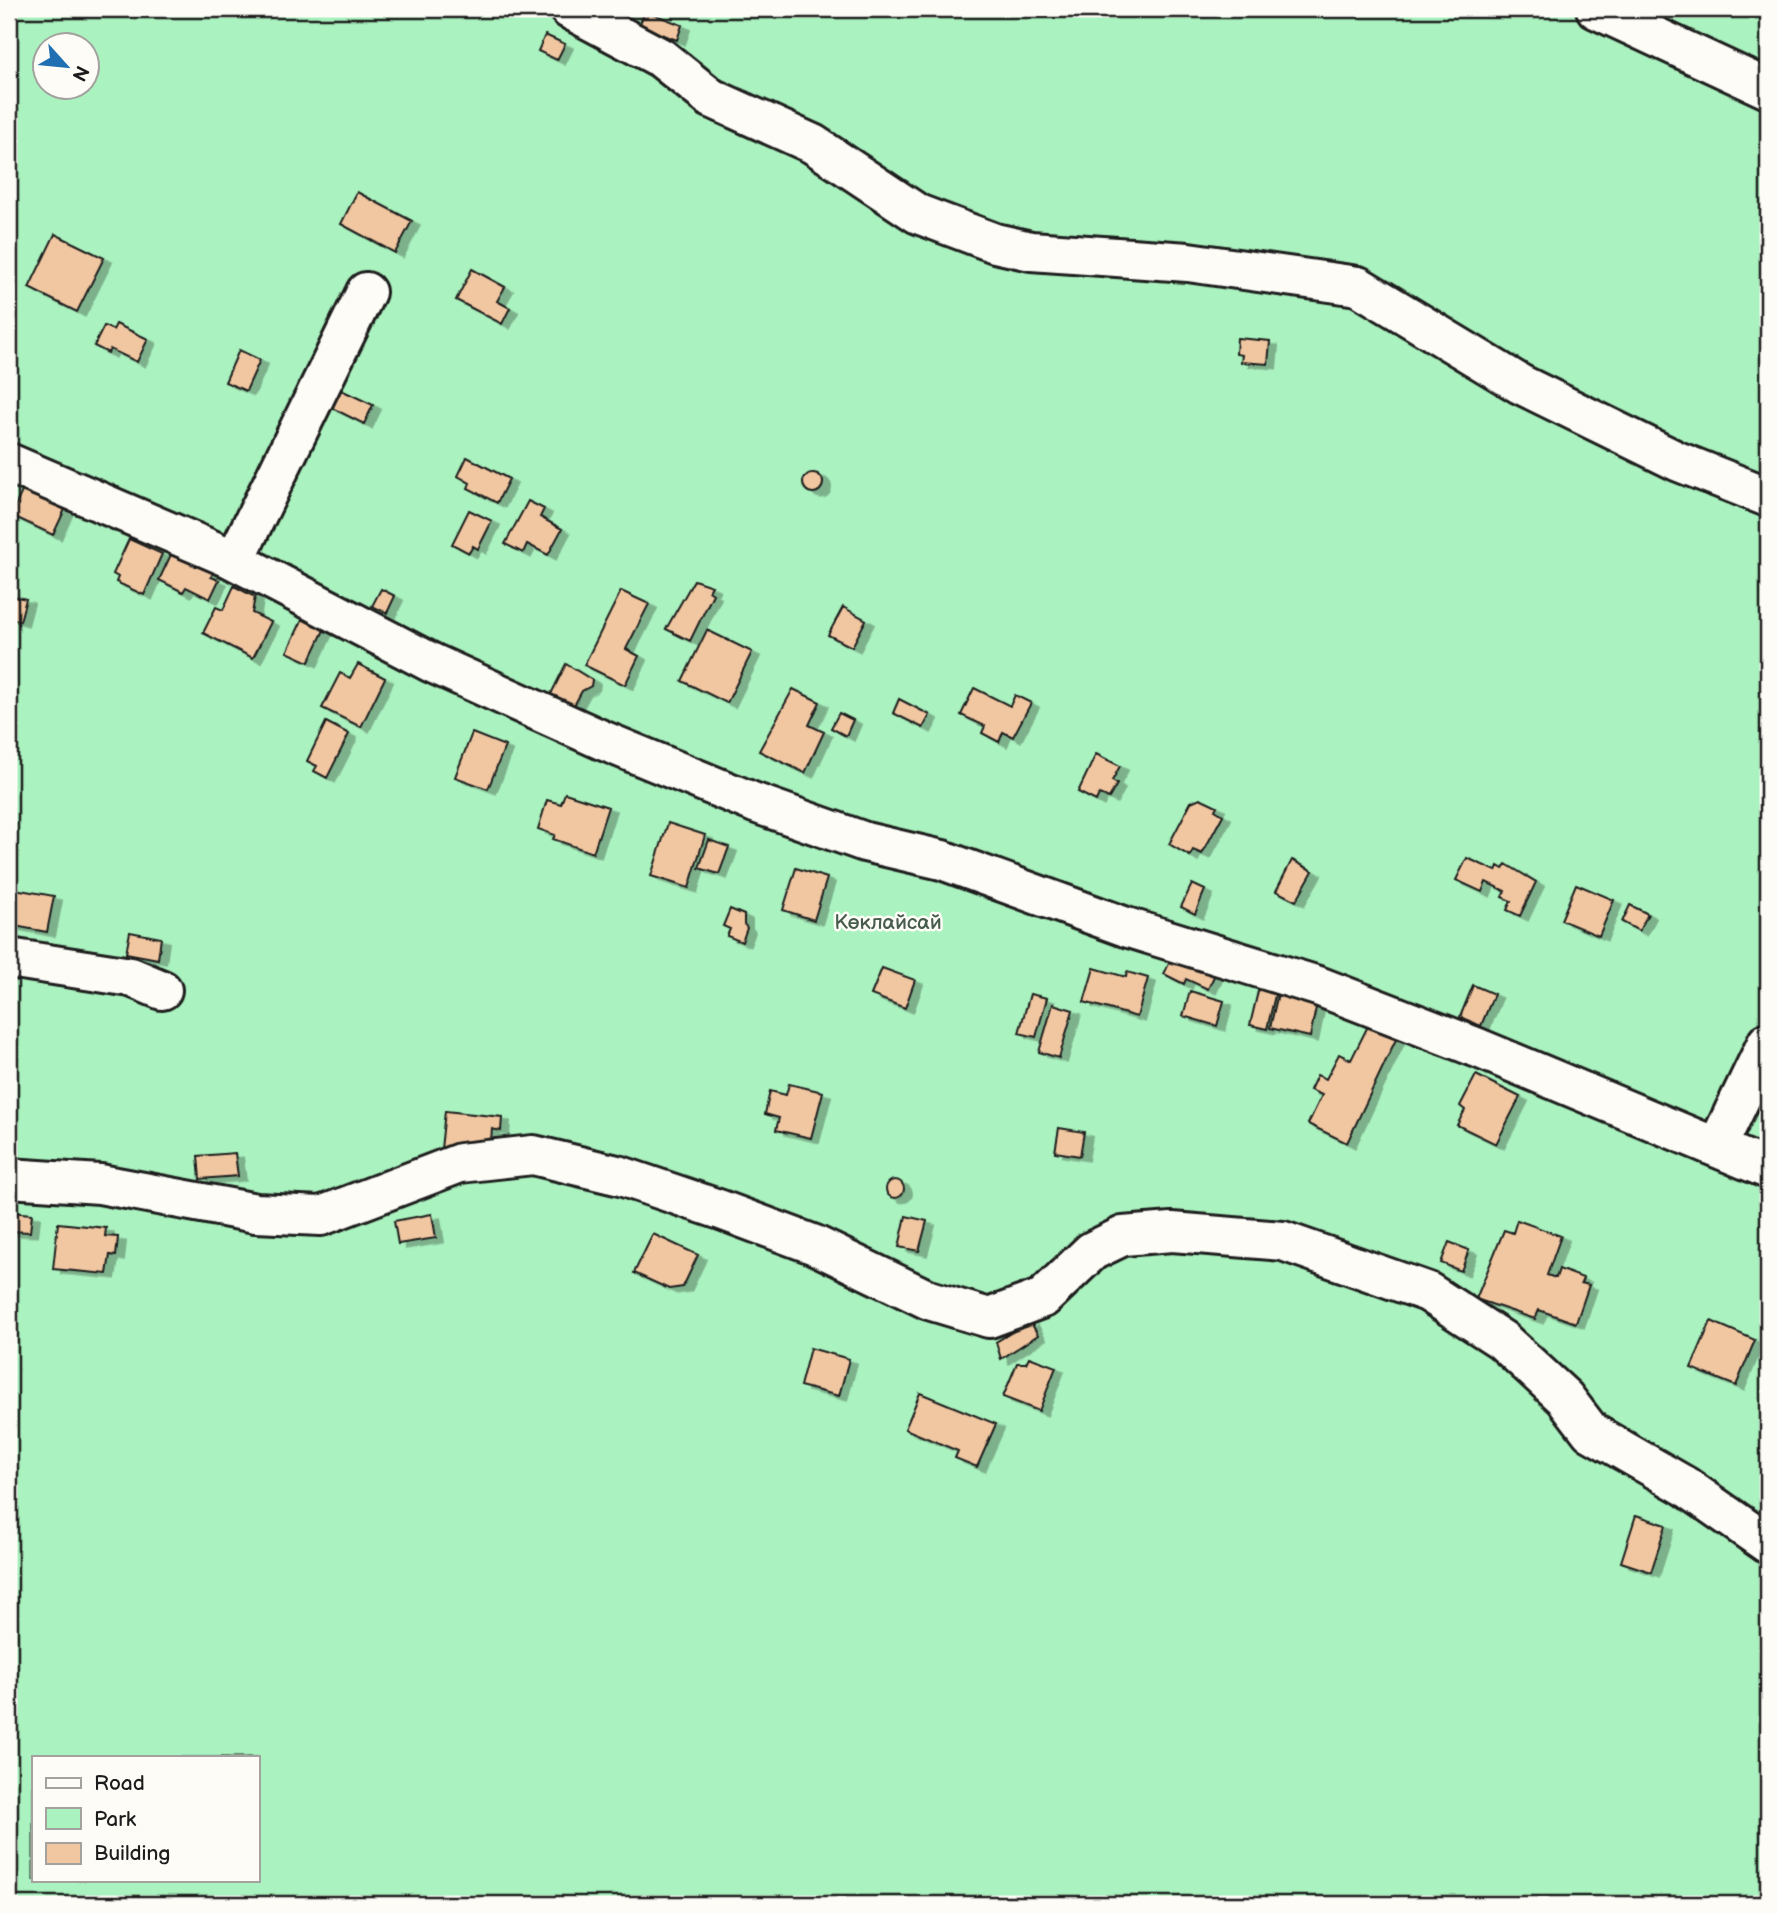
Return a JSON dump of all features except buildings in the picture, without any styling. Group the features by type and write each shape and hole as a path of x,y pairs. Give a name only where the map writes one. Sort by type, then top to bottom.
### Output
{"street":[{"path":"569,9 661,58 711,98 813,144 918,214 995,243 1031,251 1188,261 1281,277 1358,286 1520,384 1677,461 1768,497"},
{"path":"1596,9 1768,89"},
{"path":"235,560 366,292"},
{"path":"9,463 235,560 432,663 602,740 755,803 865,842 942,860 1125,927 1318,986 1491,1053 1768,1169"},
{"path":"9,958 131,977 162,990"},
{"path":"1717,1147 1767,1042"},
{"path":"9,1178 100,1184 256,1213 321,1216 460,1163 533,1156 621,1176 721,1210 815,1245 929,1300 989,1318 1043,1297 1092,1251 1123,1236 1172,1232 1283,1241 1428,1292 1502,1340 1564,1398 1591,1433 1685,1486 1768,1544"}],"green space":[{"name":"Көклайсай","path":"9,9 1768,9 1768,1904 9,1904"}]}
